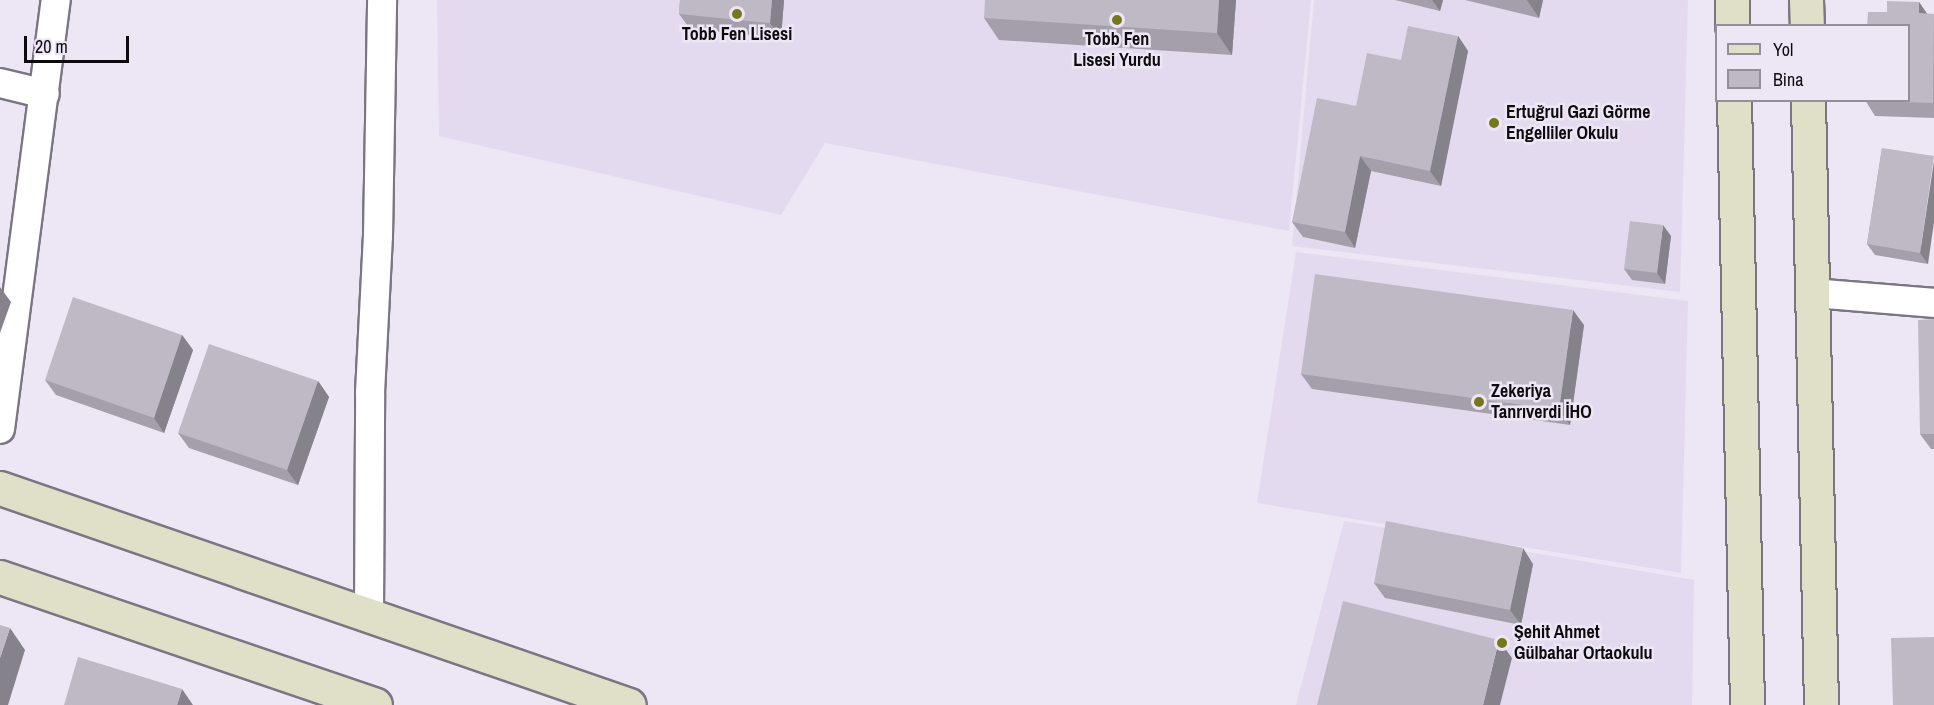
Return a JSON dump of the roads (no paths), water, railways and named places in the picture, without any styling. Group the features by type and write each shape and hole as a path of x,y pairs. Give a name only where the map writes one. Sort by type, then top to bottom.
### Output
{"main road":[{"path":"1732,0 1732,24"},
{"path":"1806,0 1807,24"},
{"path":"1734,102 1747,705"},
{"path":"1808,102 1821,705"},
{"path":"0,488 629,705"},
{"path":"0,577 375,705"}],"street":[{"path":"0,429 56,0"},
{"path":"369,615 370,393 378,236 382,0"},
{"path":"0,83 45,94"},
{"path":"1813,293 1934,303"}],"place":[{"name":"Tobb Fen Lisesi","path":"737,14"},
{"name":"Tobb Fen Lisesi Yurdu","path":"1117,20"},
{"name":"Ertuğrul Gazi Görme Engelliler Okulu","path":"1494,123"},
{"name":"Zekeriya Tanrıverdi İHO","path":"1479,402"},
{"name":"Şehit Ahmet Gülbahar Ortaokulu","path":"1502,643"}]}
